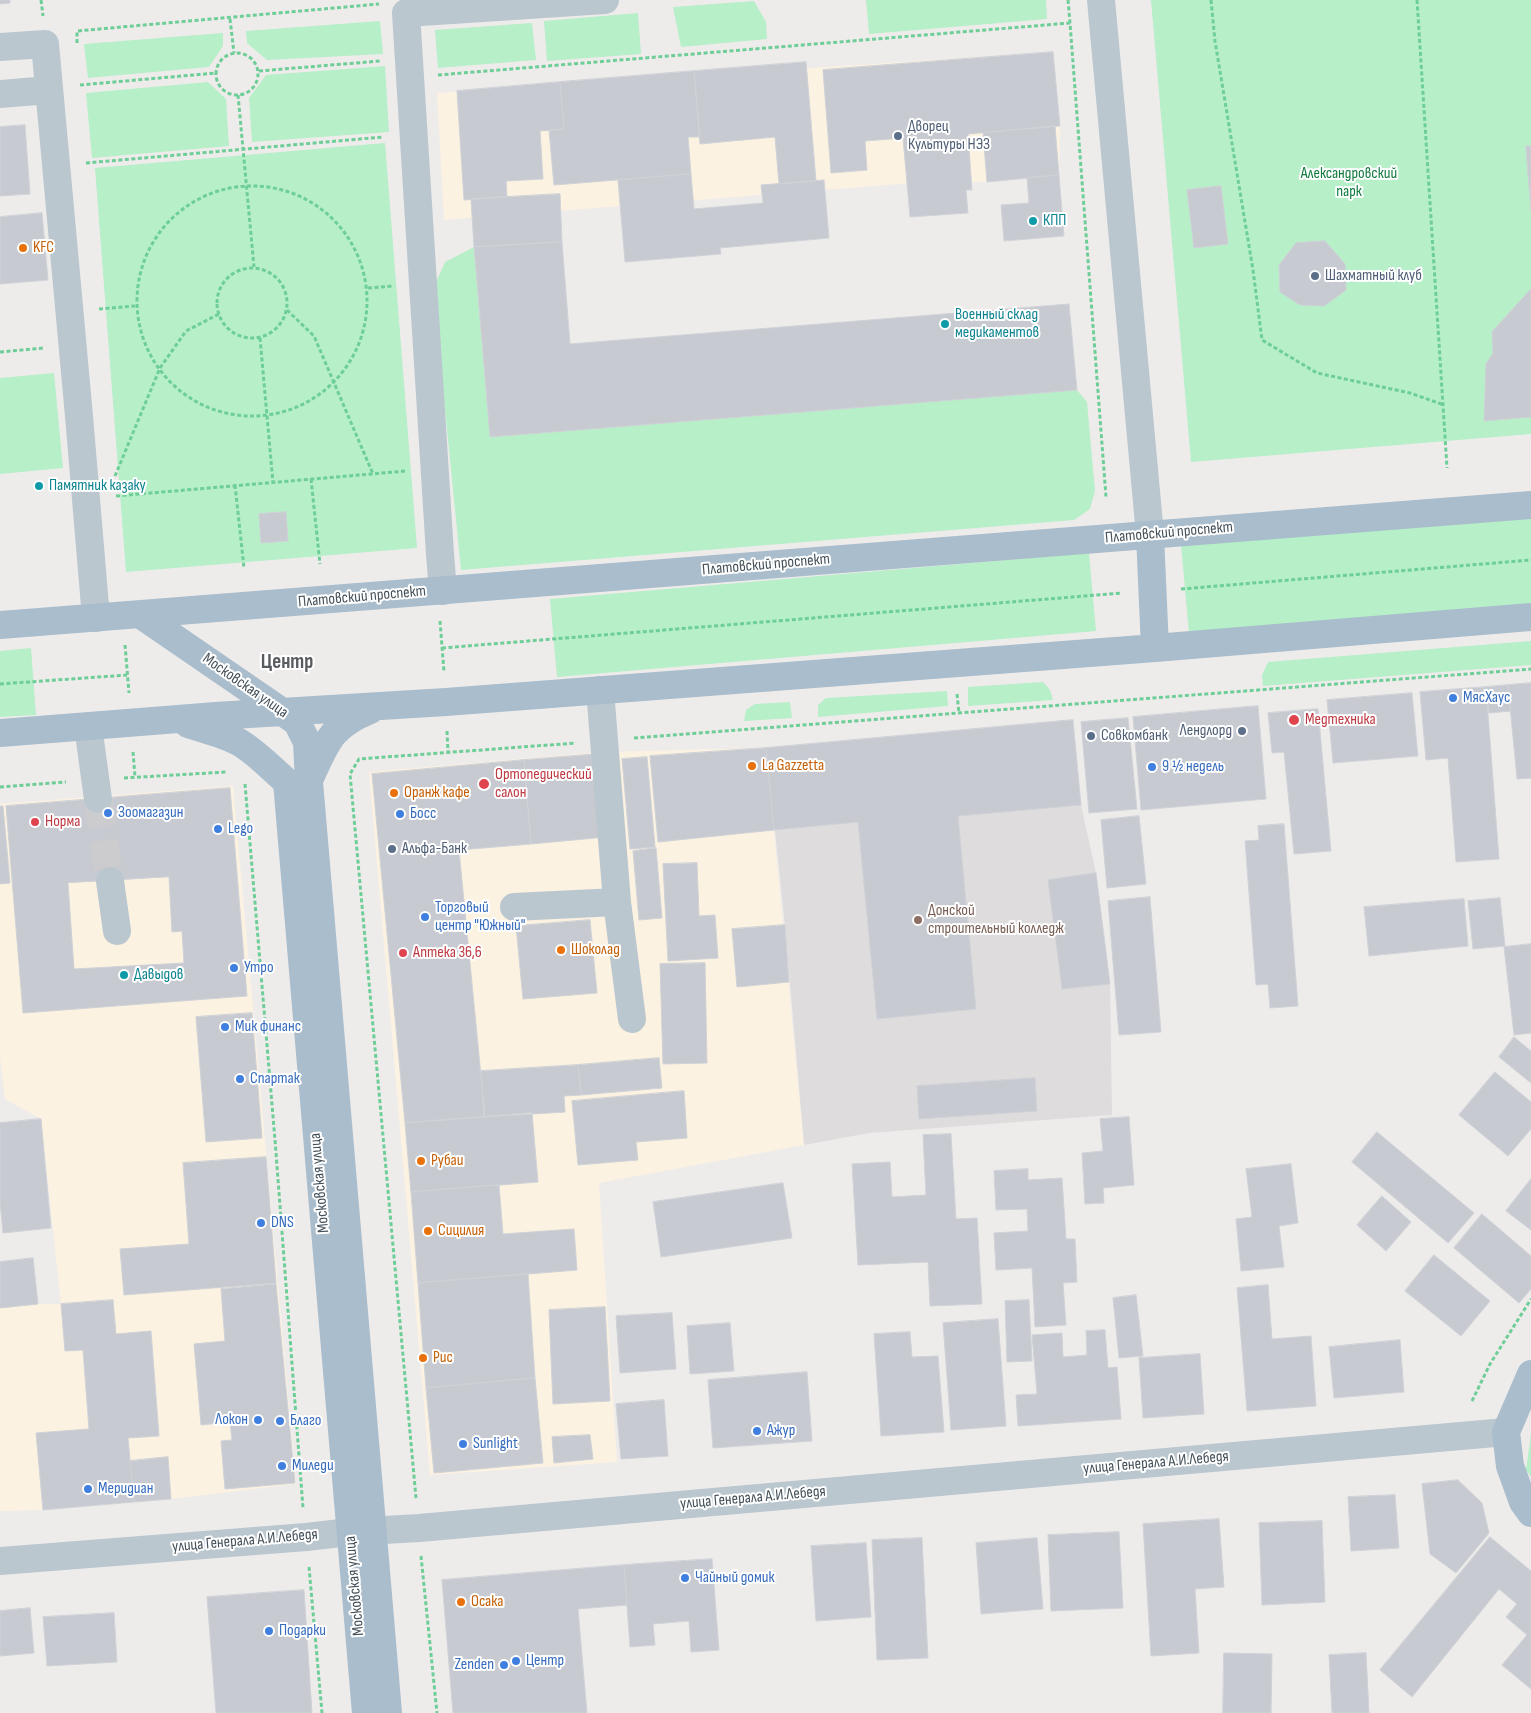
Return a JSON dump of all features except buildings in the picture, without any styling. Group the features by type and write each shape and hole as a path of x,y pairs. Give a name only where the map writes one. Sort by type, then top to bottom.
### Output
{"main road":[{"name":"Платовский проспект","path":"0,625 1531,504"},
{"path":"1150,535 1155,648"},
{"name":"Московская улица","path":"132,615 297,722 308,742 309,782 361,1532 366,1713"},
{"path":"0,734 282,712 375,708 1531,617"},
{"name":"Московская улица","path":"309,782 321,755 336,730 352,717 375,708"},
{"name":"Московская улица","path":"174,720 220,734 242,744 260,757 286,782 361,1532 388,1713"},
{"path":"1531,1374 1506,1432 1510,1466 1523,1502 1531,1512"}],"street":[{"path":"441,591 410,78 394,9 604,0"},
{"path":"1101,0 1150,535"},
{"path":"0,47 44,44 96,618"},
{"path":"0,94 49,90"},
{"path":"600,690 617,902 632,1019"},
{"path":"88,726 97,789"},
{"path":"110,881 117,931"},
{"path":"514,907 617,902"},
{"name":"улица Генерала А.И.Лебедя","path":"0,1560 419,1528 1506,1432"}],"path":[{"path":"1068,0 1106,497"},
{"path":"1211,0 1215,41 1254,270 1262,340 1317,373 1410,393 1444,405"},
{"path":"1417,0 1447,468"},
{"path":"78,49 77,31 230,18 394,9"},
{"path":"230,18 234,53"},
{"path":"259,71 388,61 389,80 1070,23"},
{"path":"234,53 244,54 253,60 259,71 257,82 249,91 238,95 227,92 219,84 216,73 218,64 225,56 234,53"},
{"path":"80,76 80,85 216,73"},
{"path":"238,95 254,267"},
{"path":"84,163 384,137"},
{"path":"247,184 304,196 348,234 368,288 360,347 322,394 267,417 219,413 177,390 147,352 135,306 142,261 166,222 203,195 247,184"},
{"path":"254,267 273,274 286,290 287,310 277,328 260,338 240,337 223,325 216,306 220,286 234,272 254,267"},
{"path":"368,288 397,286"},
{"path":"97,300 98,317"},
{"path":"98,309 135,306"},
{"path":"287,310 314,336 332,382 373,474"},
{"path":"112,484 160,368 186,331 220,314"},
{"path":"260,338 273,483"},
{"path":"112,490 112,497 410,471"},
{"path":"311,479 320,564"},
{"path":"235,485 244,568"},
{"path":"442,648 1531,560"},
{"path":"441,591 448,752"},
{"path":"132,615 128,675 135,777"},
{"path":"437,1713 350,774 359,759 1531,670"},
{"path":"0,684 128,675"},
{"path":"0,787 97,789 135,777 226,771 232,775"},
{"path":"238,780 244,784 275,1140 301,1494 322,1713"},
{"path":"1472,1401 1490,1364 1531,1299"}],"shaded area":[{"path":"1053,52 1060,126 1059,175 987,182 912,183 444,220 437,93"},
{"path":"1073,720 1081,805 1096,873 1110,984 1112,1115 869,1133 804,1145 785,925 766,748"},
{"path":"766,748 804,1145 599,1183 617,1462 430,1475 369,772 600,752"},
{"path":"233,786 296,1484 171,1499 43,1510 0,1511 0,1308 38,1304 61,1304 41,1119 5,1099 0,1057 0,804"}],"green space":[{"path":"866,0 1046,0 1047,19 869,34"},
{"name":"Александровский парк","path":"1151,0 1531,0 1531,434 1191,462"},
{"path":"754,1 766,22 767,39 681,47 673,7"},
{"path":"638,13 641,54 547,61 544,21"},
{"path":"380,21 383,54 267,60 247,43 246,31"},
{"path":"532,23 536,60 438,68 435,30"},
{"path":"223,33 223,46 209,67 88,78 84,44"},
{"path":"385,66 389,132 252,142 249,98 266,75"},
{"path":"208,82 226,99 229,146 92,158 86,93"},
{"path":"385,143 417,548 126,572 95,168"},
{"path":"474,247 490,437 1077,390 1087,402 1095,491 1090,509 1074,520 461,570 433,289 445,262"},
{"path":"54,373 63,468 0,474 0,378"},
{"path":"1531,514 1531,606 1189,634 1181,544"},
{"path":"1089,553 1096,631 557,677 550,599"},
{"path":"1531,641 1531,665 1263,686 1262,675 1268,662"},
{"path":"31,648 36,715 0,717 0,651"},
{"path":"1043,682 1050,690 1053,700 968,706 968,687"},
{"path":"947,691 948,706 818,717 818,705 826,698"},
{"path":"790,702 792,718 744,721 746,710 755,704"},
{"path":"1531,1434 1531,1477 1526,1470"}],"tunnel":[{"path":"98,799 110,881"}],"place":[{"name":"Дворец Культуры НЭЗ","path":"898,136"},
{"name":"КПП","path":"1033,221"},
{"name":"KFC","path":"23,248"},
{"name":"Шахматный клуб","path":"1315,276"},
{"name":"Военный склад медикаментов","path":"945,324"},
{"name":"Памятник казаку","path":"39,486"},
{"name":"МясХаус","path":"1453,698"},
{"name":"Медтехника","path":"1294,720"},
{"name":"Лендлорд","path":"1242,731"},
{"name":"Совкомбанк","path":"1091,736"},
{"name":"La Gazzetta","path":"752,766"},
{"name":"9 ½ недель","path":"1152,767"},
{"name":"Ортопедический салон","path":"484,784"},
{"name":"Оранж кафе","path":"394,793"},
{"name":"Зоомагазин","path":"108,813"},
{"name":"Босс","path":"400,814"},
{"name":"Норма","path":"35,822"},
{"name":"Lego","path":"218,829"},
{"name":"Альфа-Банк","path":"392,849"},
{"name":"Торговый центр \"Южный\"","path":"425,917"},
{"name":"Донской строительный колледж","path":"918,920"},
{"name":"Шоколад","path":"561,950"},
{"name":"Аптека 36,6","path":"403,953"},
{"name":"Утро","path":"234,968"},
{"name":"Давыдов","path":"124,975"},
{"name":"Мик финанс","path":"225,1027"},
{"name":"Спартак","path":"240,1079"},
{"name":"Рубаи","path":"421,1161"},
{"name":"DNS","path":"261,1223"},
{"name":"Сицилия","path":"428,1231"},
{"name":"Рис","path":"423,1358"},
{"name":"Локон","path":"258,1420"},
{"name":"Благо","path":"280,1421"},
{"name":"Ажур","path":"757,1431"},
{"name":"Sunlight","path":"463,1444"},
{"name":"Миледи","path":"282,1466"},
{"name":"Меридиан","path":"88,1489"},
{"name":"Чайный домик","path":"685,1578"},
{"name":"Осака","path":"461,1602"},
{"name":"Подарки","path":"269,1631"},
{"name":"Центр","path":"516,1661"},
{"name":"Zenden","path":"504,1665"}],"district":[{"name":"Центр","path":"287,663"}]}
